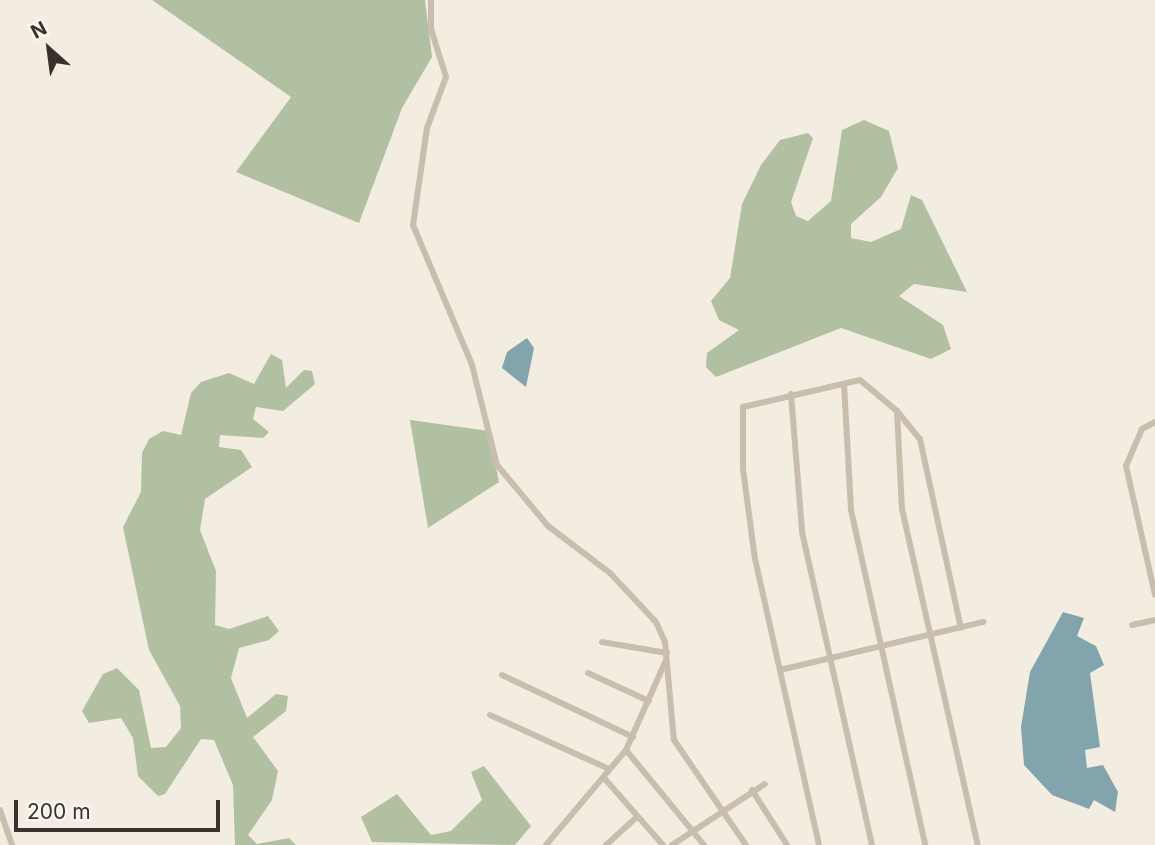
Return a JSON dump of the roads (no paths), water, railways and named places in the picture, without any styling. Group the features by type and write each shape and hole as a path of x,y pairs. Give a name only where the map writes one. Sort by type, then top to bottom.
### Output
{"street":[{"path":"430,0 431,29 446,77 431,109 413,225 420,252 472,365 502,475 548,526 632,592 661,630 667,656 674,740 746,845"},
{"path":"819,845 746,504 742,412 748,404 866,382 897,411 920,439 961,628"},
{"path":"844,384 848,491 879,647 925,845"},
{"path":"791,394 802,532 872,845"},
{"path":"897,411 902,509 978,845"},
{"path":"1155,422 1142,429 1126,473 1155,595"},
{"path":"1132,625 1155,620"},
{"path":"780,670 983,622"},
{"path":"602,642 667,656"},
{"path":"546,845 605,779 609,769 626,750 667,656"},
{"path":"588,673 649,701"},
{"path":"502,675 633,737"},
{"path":"490,715 609,769"},
{"path":"626,750 704,845"},
{"path":"605,779 663,845"},
{"path":"672,845 752,790 765,784"},
{"path":"752,790 787,845"},
{"path":"0,810 12,845"},
{"path":"606,845 637,817"}],"water":[{"path":"527,338 534,348 526,387 502,368 507,352"},
{"path":"1063,612 1084,618 1077,636 1096,646 1104,665 1090,673 1100,747 1085,750 1087,768 1103,765 1118,792 1115,812 1094,800 1089,809 1052,795 1024,765 1021,727 1030,672"}]}
